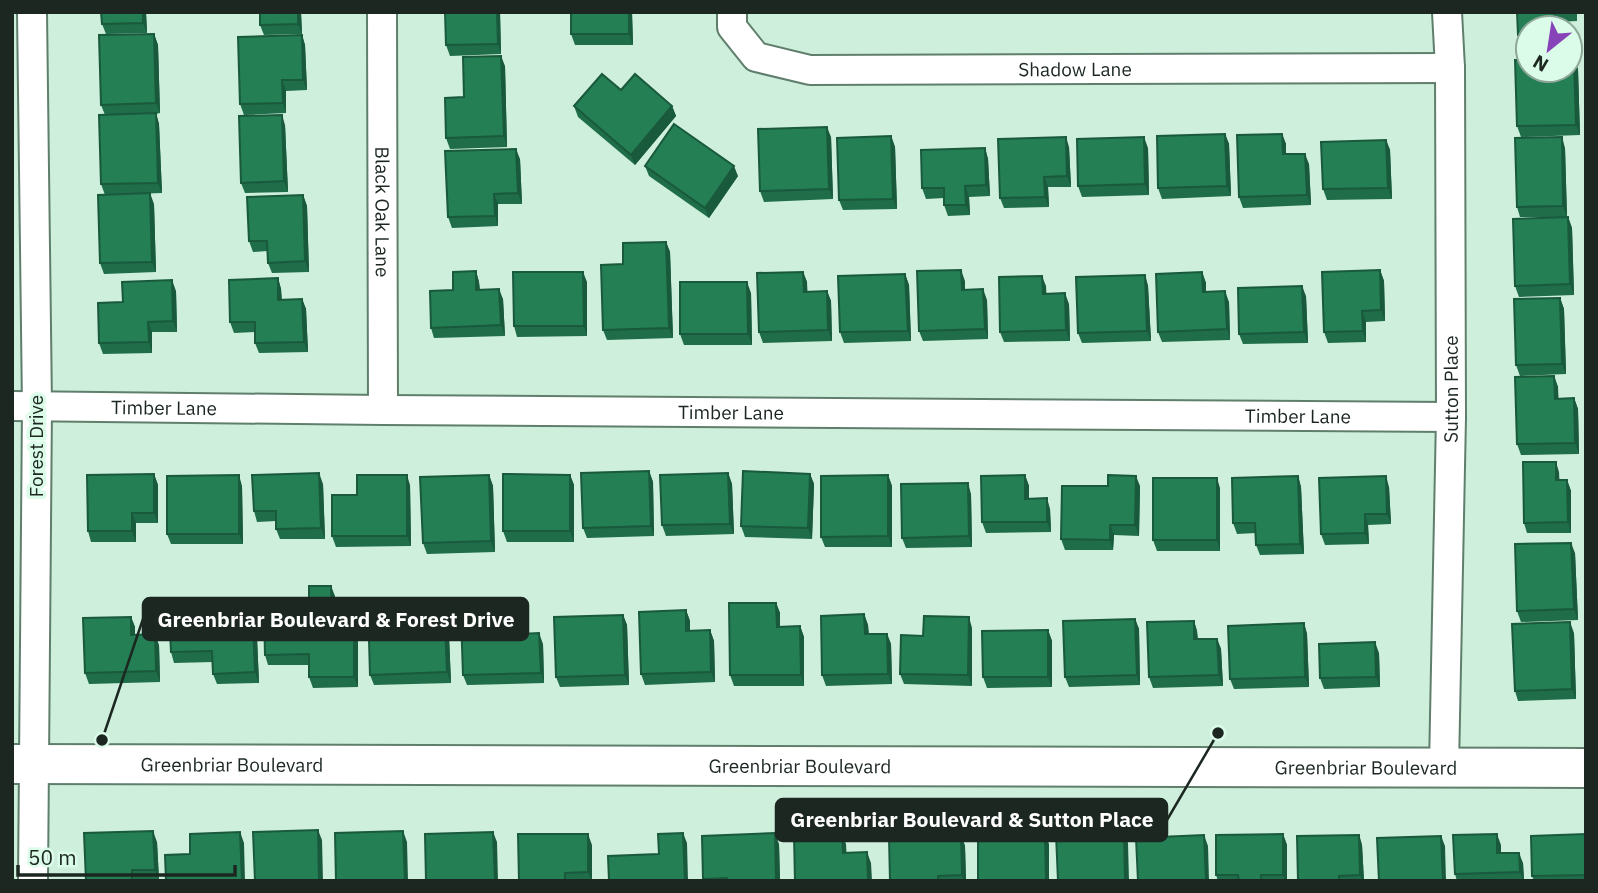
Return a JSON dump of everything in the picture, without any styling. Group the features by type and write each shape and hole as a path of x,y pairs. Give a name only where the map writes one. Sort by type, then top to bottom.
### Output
{"street":[{"name":"Forest Drive","path":"32,12 24,406 23,764 33,881"},
{"name":"Black Oak Lane","path":"382,12 383,410"},
{"name":"Shadow Lane","path":"732,12 732,27 756,58 810,70 1451,68"},
{"name":"Sutton Place","path":"1444,767 1451,417 1451,68 1447,12"},
{"name":"Timber Lane","path":"24,406 1451,417"},
{"name":"Greenbriar Boulevard","path":"23,764 1586,768"}],"building":[{"path":"101,12 143,12 143,23 102,24"},
{"path":"260,12 298,12 298,24 260,25"},
{"path":"445,12 497,12 498,44 446,45"},
{"path":"571,12 629,12 629,34 571,34"},
{"path":"1517,12 1554,14 1517,14"},
{"path":"154,34 156,103 101,105 99,35"},
{"path":"302,35 303,80 282,80 283,103 240,104 238,37"},
{"path":"501,56 504,136 446,138 445,98 464,97 463,57"},
{"path":"602,74 621,90 635,74 672,106 631,155 574,106"},
{"path":"1516,84 1575,84 1576,125 1517,126"},
{"path":"156,113 158,183 101,184 99,115"},
{"path":"282,115 284,181 241,183 239,116"},
{"path":"674,124 734,166 705,208 645,166"},
{"path":"827,127 829,189 760,191 758,129"},
{"path":"1225,134 1227,186 1158,188 1157,136"},
{"path":"1282,134 1283,154 1305,154 1307,195 1239,197 1237,135"},
{"path":"891,136 893,199 839,200 837,138"},
{"path":"1066,137 1067,176 1044,177 1045,197 1000,198 998,139"},
{"path":"1144,137 1145,184 1078,186 1077,139"},
{"path":"1562,137 1563,206 1517,207 1515,138"},
{"path":"1386,140 1388,188 1323,189 1321,142"},
{"path":"985,148 986,185 965,186 966,205 944,205 944,188 922,188 921,150"},
{"path":"516,149 518,193 494,194 495,216 448,217 445,151"},
{"path":"150,193 152,262 100,263 98,195"},
{"path":"303,195 305,261 268,263 267,241 249,241 247,197"},
{"path":"1568,217 1570,284 1515,286 1513,219"},
{"path":"666,242 669,328 603,330 601,265 623,264 623,243"},
{"path":"961,270 962,290 983,289 985,329 919,331 917,271"},
{"path":"1380,270 1381,310 1362,311 1363,331 1324,332 1322,272"},
{"path":"476,271 476,290 499,289 501,325 431,328 430,291 453,290 453,272"},
{"path":"513,272 583,272 584,326 514,326"},
{"path":"803,272 804,292 827,291 828,330 759,332 757,273"},
{"path":"1202,272 1203,292 1225,291 1227,329 1158,332 1156,274"},
{"path":"905,274 908,331 840,332 838,276"},
{"path":"1145,275 1147,331 1078,333 1076,277"},
{"path":"1042,276 1043,294 1065,293 1066,330 1000,332 999,277"},
{"path":"278,278 278,300 302,299 304,342 255,343 255,322 230,322 229,280"},
{"path":"172,280 173,321 148,322 149,342 99,343 98,303 123,302 122,282"},
{"path":"680,282 747,282 748,334 680,334"},
{"path":"1302,286 1304,332 1239,334 1238,288"},
{"path":"1560,298 1562,364 1516,365 1514,299"},
{"path":"1554,376 1555,399 1574,398 1575,443 1517,444 1515,377"},
{"path":"1523,462 1556,462 1556,480 1567,480 1568,522 1524,523"},
{"path":"649,471 651,526 583,528 581,473"},
{"path":"743,471 810,474 808,528 741,526"},
{"path":"319,473 321,528 276,529 276,511 254,511 252,475"},
{"path":"728,473 730,524 662,525 660,475"},
{"path":"154,474 154,513 132,513 132,531 88,531 87,475"},
{"path":"503,474 570,475 570,531 503,531"},
{"path":"239,475 239,534 167,534 167,476"},
{"path":"357,475 407,475 407,536 332,536 332,495 357,495"},
{"path":"489,475 491,541 423,543 420,477"},
{"path":"888,475 888,536 821,537 821,476"},
{"path":"1025,475 1025,499 1047,498 1047,522 982,522 981,476"},
{"path":"1108,475 1136,476 1135,525 1110,525 1110,540 1061,539 1062,486 1108,486"},
{"path":"1298,476 1300,544 1256,545 1255,523 1233,523 1232,478"},
{"path":"1386,476 1387,514 1365,514 1365,533 1321,534 1319,478"},
{"path":"1153,478 1217,478 1217,540 1153,540"},
{"path":"968,483 969,536 902,538 901,484"},
{"path":"1571,543 1574,609 1517,611 1515,544"},
{"path":"309,586 331,586 332,631 354,631 354,677 309,677 309,654 265,655 264,609 309,609"},
{"path":"425,603 426,627 445,626 447,672 370,675 368,605"},
{"path":"729,603 776,603 777,627 800,626 801,675 730,675"},
{"path":"232,606 233,628 253,627 255,672 213,674 212,651 171,652 170,630 191,629 190,607"},
{"path":"686,610 686,631 710,630 711,672 641,674 639,612"},
{"path":"864,614 865,634 887,634 888,674 822,675 821,616"},
{"path":"519,615 520,634 539,633 541,673 463,675 461,617"},
{"path":"623,615 625,675 556,677 554,617"},
{"path":"924,616 969,617 968,675 900,674 901,635 923,636"},
{"path":"131,617 131,635 155,634 156,671 85,673 83,618"},
{"path":"1135,619 1137,675 1065,677 1063,621"},
{"path":"1194,621 1194,639 1217,639 1219,675 1149,677 1147,622"},
{"path":"1570,622 1572,689 1515,691 1512,624"},
{"path":"1304,623 1305,677 1230,679 1228,626"},
{"path":"1048,630 1048,677 983,677 982,631"},
{"path":"1375,642 1376,677 1320,678 1319,644"},
{"path":"318,830 319,881 255,881 253,832"},
{"path":"153,831 155,870 132,870 132,881 86,881 84,833"},
{"path":"403,831 405,881 336,881 335,833"},
{"path":"240,832 242,881 166,881 165,855 190,854 190,834"},
{"path":"493,832 495,881 426,881 425,834"},
{"path":"1124,832 1125,881 1058,881 1056,834"},
{"path":"683,833 685,881 609,881 608,856 659,854 658,834"},
{"path":"775,833 776,881 703,879 702,836"},
{"path":"518,834 588,834 588,872 565,873 565,881 519,881"},
{"path":"842,834 843,853 867,852 868,881 795,881 794,835"},
{"path":"978,834 1045,834 1046,881 978,881"},
{"path":"1283,834 1283,875 1261,875 1261,881 1239,881 1238,875 1216,875 1216,835"},
{"path":"1497,834 1497,853 1519,853 1520,872 1455,874 1453,835"},
{"path":"1586,834 1586,875 1532,876 1531,836"},
{"path":"961,835 962,875 938,876 938,881 890,881 889,837"},
{"path":"1204,835 1206,881 1138,881 1136,838"},
{"path":"1359,835 1360,875 1339,876 1339,881 1298,881 1297,836"},
{"path":"1441,836 1443,881 1379,881 1377,838"}],"place":[{"name":"Greenbriar Boulevard & Sutton Place","path":"1218,733"},
{"name":"Greenbriar Boulevard & Forest Drive","path":"102,740"}]}
